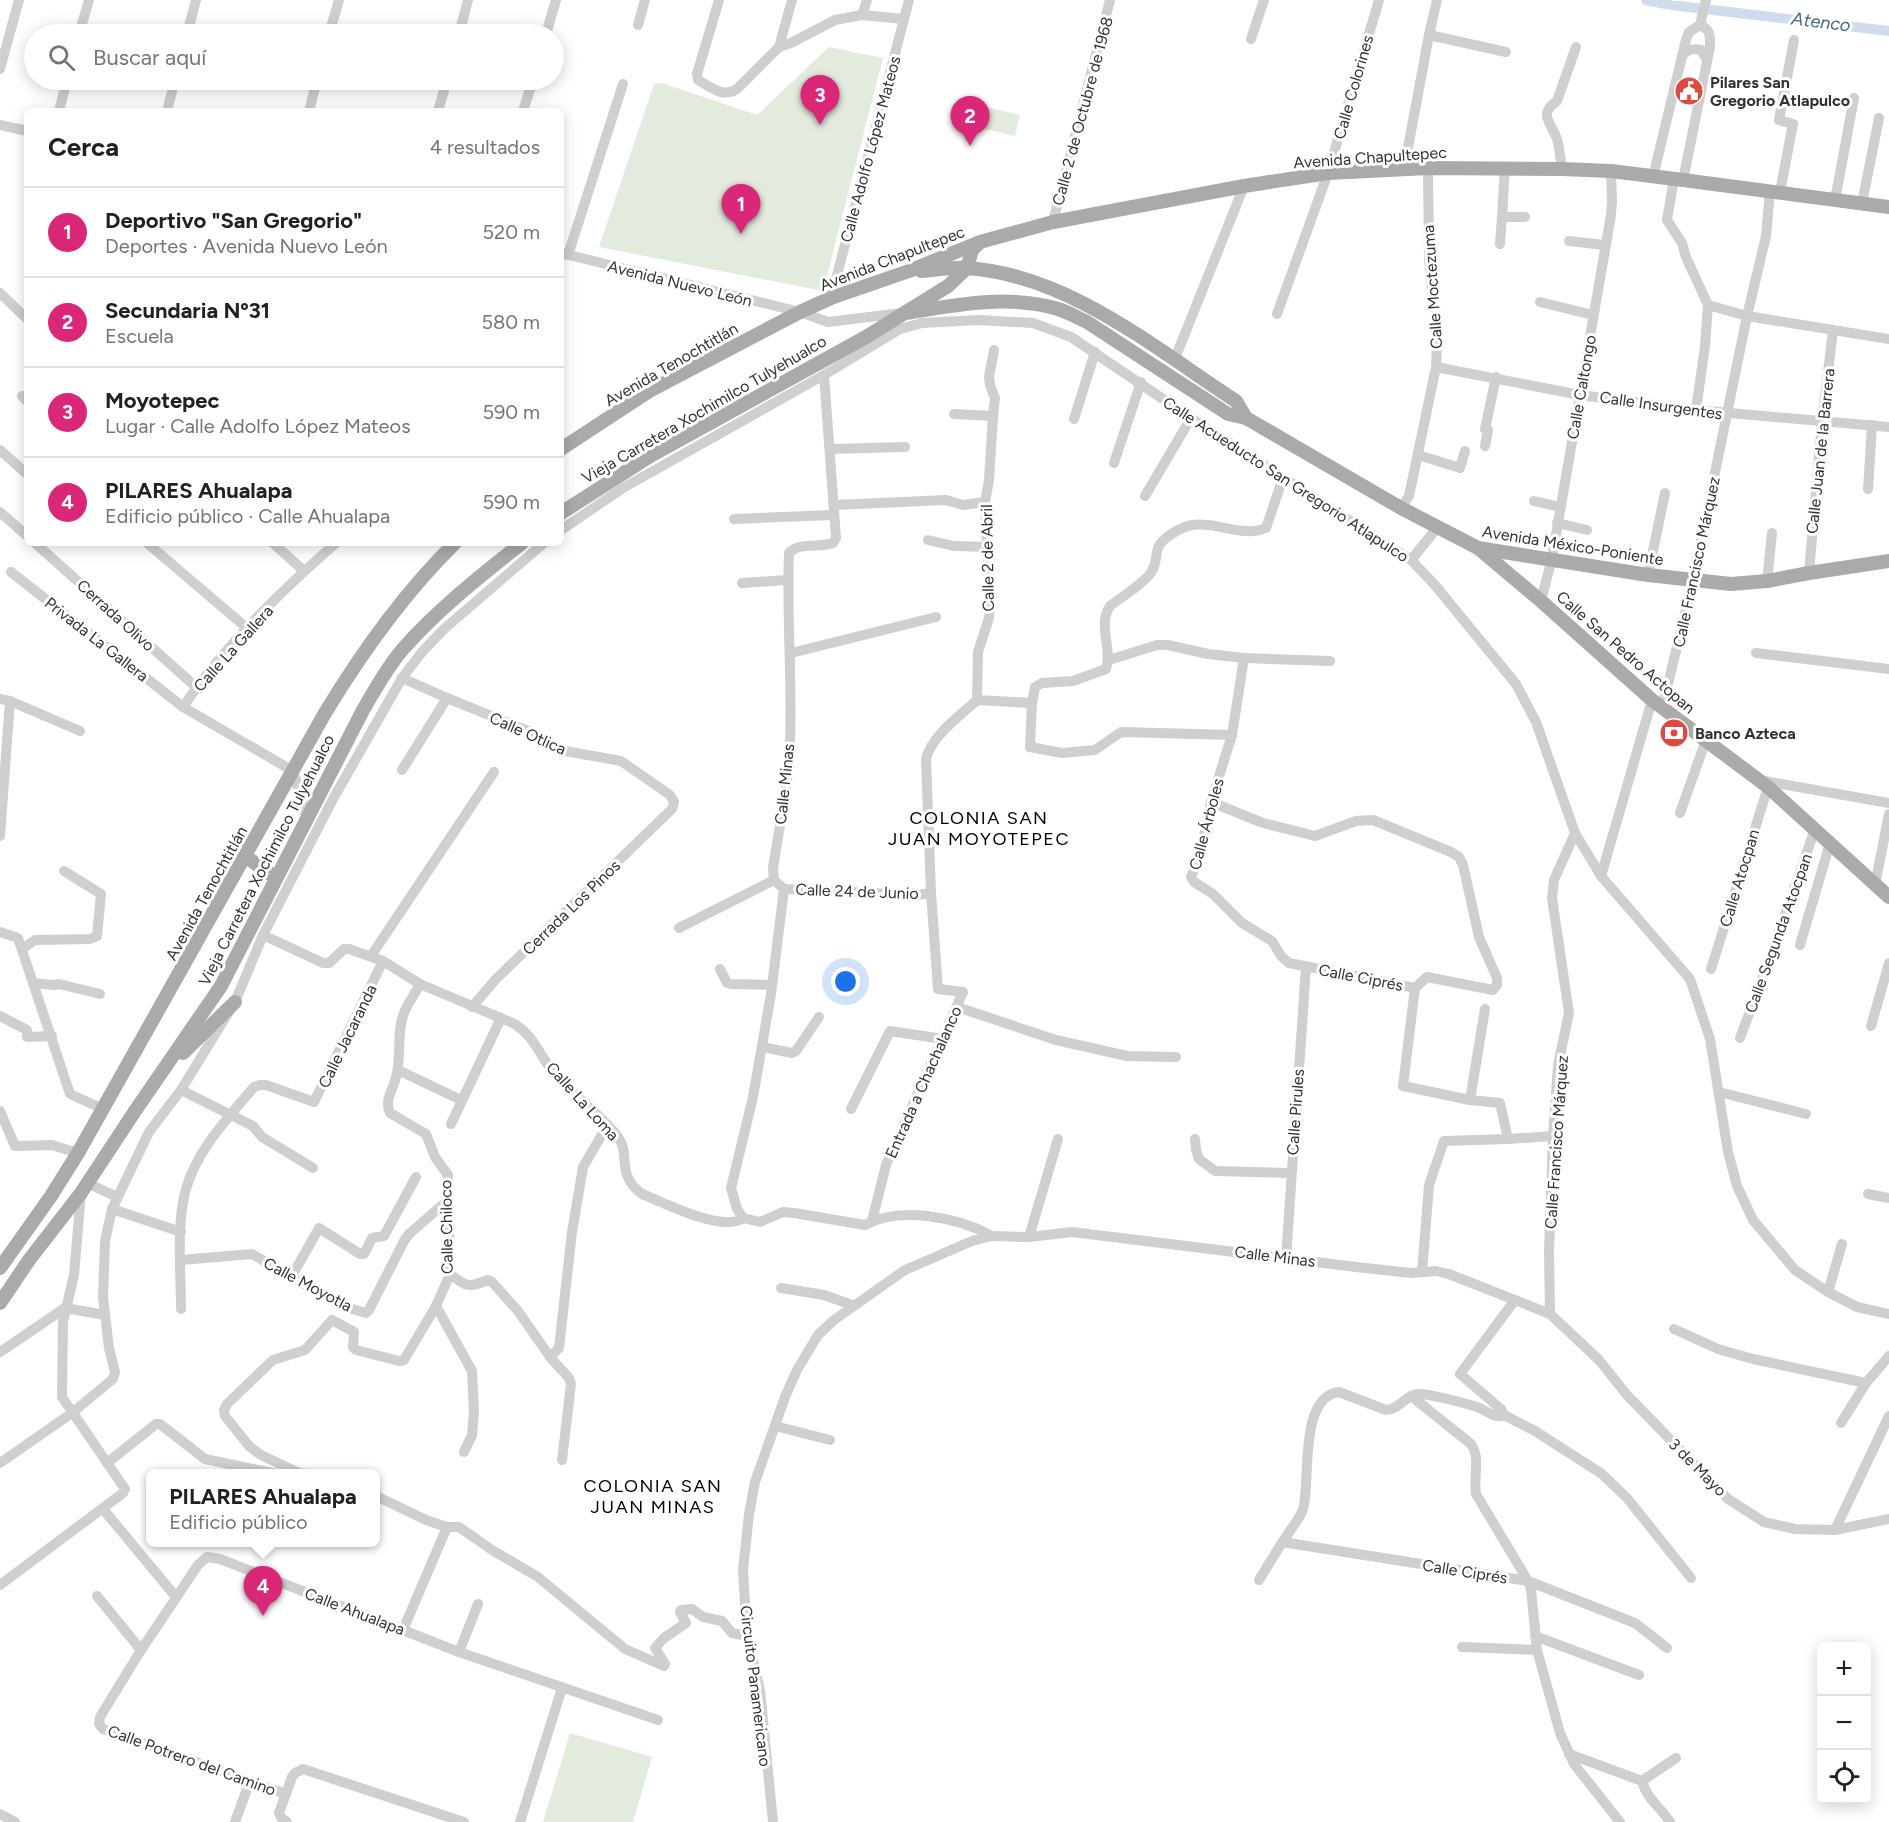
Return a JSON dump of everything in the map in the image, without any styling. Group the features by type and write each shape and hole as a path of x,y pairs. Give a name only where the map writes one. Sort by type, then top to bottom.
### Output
{"main road":[{"name":"Avenida Chapultepec","path":"800,312 831,298 909,272 980,242 1053,222 1244,186 1328,173 1505,167 1611,171 1889,207"},
{"path":"909,272 967,268 972,250 980,242"},
{"name":"Avenida México-Poniente","path":"866,337 900,320 948,286 967,268 1006,275 1068,294 1107,316 1236,401 1246,418"},
{"name":"Avenida México-Poniente","path":"900,320 955,305 1002,302 1025,303 1058,309 1087,322 1228,414 1246,418 1401,508 1478,548 1648,575 1731,584 1767,581 1889,561"},
{"name":"Avenida Tenochtitlán","path":"564,447 651,390 800,312"},
{"name":"Vieja Carretera Xochimilco Tulyehualco","path":"564,511 650,456 866,337"},
{"name":"Avenida Tenochtitlán","path":"0,1268 78,1153 356,663 391,616 452,546"},
{"name":"Vieja Carretera Xochimilco Tulyehualco","path":"0,1303 29,1260 84,1188 225,980 362,712 401,651 479,576 518,546"},
{"name":"Calle San Pedro Actopan","path":"1478,548 1657,704 1763,783 1889,897"},
{"path":"245,856 276,878"},
{"path":"162,1073 235,1002"}],"street":[{"path":"0,69 19,0"},
{"path":"82,24 89,0"},
{"path":"190,24 196,0"},
{"path":"332,24 339,0"},
{"path":"462,24 468,0"},
{"path":"549,24 556,0"},
{"path":"638,25 645,0"},
{"path":"719,0 697,74 699,80 722,93 730,93 779,47 835,20 862,15 904,20"},
{"path":"779,47 792,0"},
{"path":"862,15 867,0"},
{"name":"Calle Adolfo López Mateos","path":"831,298 909,0"},
{"name":"Calle 2 de Octubre de 1968","path":"1053,222 1110,0"},
{"path":"1251,39 1264,0"},
{"name":"Calle Colorines","path":"1277,314 1328,173 1379,0"},
{"path":"1404,169 1437,0"},
{"path":"1653,177 1689,32 1700,25 1706,0"},
{"path":"1696,410 1708,305 1686,257 1683,243 1667,219 1679,179 1707,60 1710,33 1707,28 1700,25"},
{"path":"1429,35 1506,52"},
{"name":"Calle Francisco Márquez","path":"1602,876 1657,704 1693,580 1747,316 1793,124 1779,120 1794,40"},
{"path":"1562,169 1557,139 1548,123 1547,113 1550,106 1557,101 1576,47"},
{"path":"1682,57 1687,50 1695,49 1701,50 1707,60"},
{"path":"565,254 622,84"},
{"path":"60,108 64,90"},
{"path":"168,108 172,90"},
{"path":"310,108 314,90"},
{"path":"439,108 444,90"},
{"path":"524,108 530,90"},
{"path":"1835,200 1854,98"},
{"path":"1862,203 1879,118"},
{"path":"0,125 24,131"},
{"path":"1500,244 1505,167"},
{"name":"Calle Moctezuma","path":"1401,508 1409,496 1436,367 1438,323 1429,260 1428,168"},
{"name":"Calle Caltongo","path":"1541,601 1552,558 1612,201 1611,171"},
{"path":"1174,361 1244,186"},
{"path":"1502,217 1525,217"},
{"path":"1569,241 1604,245"},
{"name":"Avenida Nuevo León","path":"565,254 800,312 828,322 900,320"},
{"path":"0,292 24,316"},
{"path":"1540,302 1593,315"},
{"path":"1708,305 1747,316 1889,339"},
{"path":"564,528 623,488 824,375 900,320"},
{"name":"Calle Acueducto San Gregorio Atlapulco","path":"900,320 922,323 952,320 1017,321 1048,328 1071,337 1141,382 1191,418 1411,560 1490,651 1527,702 1575,833 1602,876 1690,979 1710,1039 1728,1152 1734,1174 1753,1220 1795,1269 1828,1293 1857,1307 1889,1314"},
{"name":"Calle Juan de la Barrera","path":"1809,573 1822,422 1833,330"},
{"name":"Calle 2 de Abril","path":"977,700 978,652 990,611 985,502 989,480 994,398 989,377 994,350"},
{"path":"1074,419 1095,352"},
{"name":"Calle Insurgentes","path":"1436,367 1580,395 1727,414 1889,427"},
{"name":"Calle Minas","path":"774,880 773,868 789,764 789,553 792,549 833,543 836,538 824,375"},
{"path":"1485,446 1488,430 1485,429 1496,377"},
{"path":"1114,463 1141,382"},
{"path":"954,414 993,416"},
{"path":"1144,496 1191,418"},
{"path":"1868,489 1872,425"},
{"path":"830,449 905,447"},
{"path":"0,450 24,471"},
{"path":"1418,455 1460,468 1465,451"},
{"path":"1232,735 1121,732 1095,750 1062,753 1030,747 1035,687 1042,682 1073,681 1106,669 1109,660 1106,612 1110,606 1149,576 1156,565 1158,547 1163,540 1190,525 1250,531 1266,528 1283,478"},
{"path":"1648,575 1665,493"},
{"path":"734,519 946,500 963,505 985,502"},
{"path":"1534,501 1560,507"},
{"path":"0,512 24,533"},
{"path":"1557,524 1587,530"},
{"path":"1411,560 1437,528"},
{"path":"1767,581 1772,533"},
{"path":"928,540 954,546 988,547"},
{"name":"Cerrada Olivo","path":"38,546 196,687"},
{"path":"151,546 248,629"},
{"path":"276,546 304,571"},
{"name":"Calle La Gallera","path":"293,771 183,707 196,687 248,629 304,571 333,546"},
{"path":"0,1463 72,1413 115,1376 105,1315 103,1273 105,1241 112,1209 149,1132 181,1090 235,1002 263,935 333,799 402,678 444,629 541,546"},
{"name":"Privada La Gallera","path":"11,572 183,707"},
{"path":"742,584 788,580"},
{"path":"790,653 936,617"},
{"path":"1109,660 1157,645 1168,645 1208,654 1244,658 1330,661"},
{"path":"1756,653 1889,669"},
{"name":"Calle Árboles","path":"1244,658 1232,735 1211,802 1200,856 1191,877 1194,882 1213,894 1242,922 1272,941 1281,956 1289,963 1306,967"},
{"name":"Calle Otlica","path":"402,678 528,731 565,751 621,761 670,795 674,802 672,809"},
{"path":"402,770 447,698"},
{"path":"0,836 2,832 5,700 80,731"},
{"path":"931,893 926,759 928,750 977,700 1032,703"},
{"path":"1680,813 1706,740"},
{"path":"293,771 307,819"},
{"path":"371,956 494,772"},
{"path":"1763,783 1889,803"},
{"name":"Calle Atocpan","path":"1711,969 1763,783"},
{"path":"1211,802 1263,823 1315,836 1356,821 1373,820 1459,857 1463,865 1479,937 1497,978 1497,985 1493,990 1427,977 1415,988 1403,1086 1470,1100 1500,1103 1508,1139"},
{"name":"Cerrada Los Pinos","path":"472,1006 496,979 672,809"},
{"path":"1875,885 1889,814"},
{"name":"Calle Segunda Atocpan","path":"1740,1038 1815,829"},
{"name":"Calle Francisco Márquez","path":"1550,1314 1549,1251 1553,1136 1558,1065 1569,1014 1552,889 1575,833"},
{"path":"1800,945 1830,843"},
{"path":"22,949 35,940 90,939 97,936 101,894 64,871"},
{"path":"679,928 774,880 784,889 762,1047 753,1097 731,1188 737,1209 743,1218"},
{"name":"Calle 24 de Junio","path":"784,889 917,895 931,893"},
{"name":"Entrada a Chachalanco","path":"872,1221 886,1165 963,992 938,989 931,893"},
{"path":"0,932 15,935 22,949 70,1094 103,1109"},
{"name":"Calle La Loma","path":"263,935 323,963 328,963 344,949 371,956 420,984 515,1024 529,1033 554,1073 619,1138 627,1176 633,1187 642,1194 720,1222 737,1222 743,1218 760,1222 783,1212 852,1224 865,1224 907,1214 975,1226 992,1236"},
{"name":"Calle Jacaranda","path":"231,1114 254,1087 260,1085 314,1102 383,961"},
{"path":"1871,1026 1889,963"},
{"name":"Calle Ciprés","path":"1306,967 1415,988"},
{"name":"Calle Pirules","path":"1286,1258 1306,967"},
{"path":"720,969 727,983 772,985"},
{"path":"33,983 54,986 59,984 100,994"},
{"name":"Calle Chiloco","path":"332,1320 354,1332 353,1347 356,1350 399,1361 404,1360 436,1306 450,1274 448,1175 435,1157 426,1134 390,1113 388,1108 398,1070 400,1033 404,1014 420,984"},
{"path":"957,1006 1056,1040 1126,1056 1176,1057"},
{"path":"1470,1100 1485,1009"},
{"path":"0,1016 27,1030 27,1037 52,1036"},
{"path":"762,1047 792,1053 796,1051 819,1017"},
{"path":"451,1124 501,1018"},
{"path":"851,1109 890,1031 943,1039"},
{"path":"398,1070 461,1100"},
{"path":"181,1090 253,1126 262,1137 313,1168"},
{"path":"1719,1092 1806,1114"},
{"path":"0,1111 15,1146 52,1144 78,1153"},
{"path":"181,1308 181,1232 186,1190 197,1162 231,1114"},
{"path":"550,1357 559,1348 572,1232 583,1167 607,1126"},
{"path":"1422,1272 1429,1185 1444,1141 1553,1136"},
{"path":"1029,1237 1058,1139"},
{"path":"1195,1139 1199,1159 1215,1171 1291,1173"},
{"path":"292,1276 317,1228 322,1228 360,1254 364,1254 372,1238 384,1236 416,1177"},
{"path":"0,1585 103,1509 125,1489 62,1397 63,1322 74,1275 84,1188 117,1197"},
{"path":"1868,1194 1889,1198"},
{"name":"Calle Moyotla","path":"181,1260 252,1254 342,1306 366,1313 409,1234 448,1200"},
{"path":"112,1209 181,1232"},
{"name":"Calle Minas","path":"992,1236 1029,1237 1071,1232 1389,1271 1436,1271 1550,1314"},
{"name":"Circuito Panamericano","path":"773,1822 760,1690 747,1636 743,1570 755,1482 785,1397 797,1370 818,1335 852,1305 905,1270 972,1241 992,1236"},
{"path":"1828,1293 1842,1244"},
{"path":"450,1274 471,1287 488,1280 492,1282 518,1311 550,1357 569,1378 571,1384 562,1460"},
{"path":"781,1288 824,1295 852,1305"},
{"path":"1515,1300 1460,1374 1502,1410 1504,1415 1535,1431 1602,1474 1627,1498 1691,1578"},
{"path":"290,1469 261,1455 249,1446 225,1416 224,1410 227,1404 273,1360 305,1350 342,1306"},
{"path":"436,1306 472,1371 474,1412 472,1435 464,1452"},
{"path":"0,1352 65,1308 105,1315"},
{"name":"3 de Mayo","path":"1550,1314 1592,1353 1628,1395 1728,1499 1764,1522 1796,1529 1835,1530 1889,1519"},
{"path":"1674,1329 1726,1352 1866,1383"},
{"path":"1841,1423 1866,1383 1889,1356"},
{"path":"1259,1580 1303,1512 1311,1427 1324,1400 1332,1393 1339,1392 1386,1410 1392,1410 1411,1396 1422,1394 1477,1407 1498,1417 1504,1415"},
{"name":"Calle Ciprés","path":"1411,1396 1471,1444 1476,1452 1474,1485 1476,1494 1528,1581"},
{"path":"1835,1530 1889,1416"},
{"path":"107,1463 156,1424 160,1424 205,1459 229,1469"},
{"path":"776,1426 830,1440"},
{"path":"380,1498 426,1520 447,1527 459,1527 538,1577 625,1649 664,1666 654,1648 686,1623 681,1610 692,1609 703,1617 722,1621 732,1634 747,1636"},
{"path":"103,1509 176,1597"},
{"path":"403,1630 447,1527"},
{"name":"Calle Ciprés","path":"1282,1542 1528,1581"},
{"name":"Calle Ahualapa","path":"99,1724 100,1717 141,1650 198,1565 207,1557 220,1558 459,1652 658,1720"},
{"path":"1528,1581 1531,1589 1537,1650 1560,1734 1574,1764 1620,1822"},
{"path":"1528,1581 1635,1623 1667,1648"},
{"path":"97,1596 141,1650"},
{"path":"459,1652 478,1604"},
{"path":"1535,1636 1640,1675"},
{"path":"1462,1647 1537,1650"},
{"path":"520,1822 562,1688"},
{"name":"Calle Potrero del Camino","path":"99,1724 103,1730 286,1794"},
{"path":"1569,1754 1642,1781"},
{"path":"1642,1781 1676,1758"},
{"path":"287,1822 280,1818 279,1813 292,1777 303,1769 464,1822"},
{"path":"235,1822 250,1781"},
{"path":"1642,1781 1650,1798 1670,1822"},
{"path":"0,1814 15,1822"}],"shaded area":[{"path":"829,47 883,58 823,291 599,247 654,84 662,83 757,115"},
{"path":"969,103 1020,115 1015,136 964,124"},
{"path":"570,1733 652,1757 633,1822 543,1822"}],"waterway":[{"name":"Atenco","path":"1646,0 1889,31"}],"place":[{"name":"Pilares San Gregorio Atlapulco","path":"1689,91"},
{"name":"Moyotepec","path":"820,125"},
{"name":"Secundaria Nº31","path":"970,146"},
{"name":"Deportivo \"San Gregorio\"","path":"741,234"},
{"name":"Banco Azteca","path":"1674,733"},
{"name":"PILARES Ahualapa","path":"263,1616"}],"district":[{"name":"COLONIA SAN JUAN MOYOTEPEC","path":"979,828"},
{"name":"COLONIA SAN JUAN MINAS","path":"653,1496"}]}
